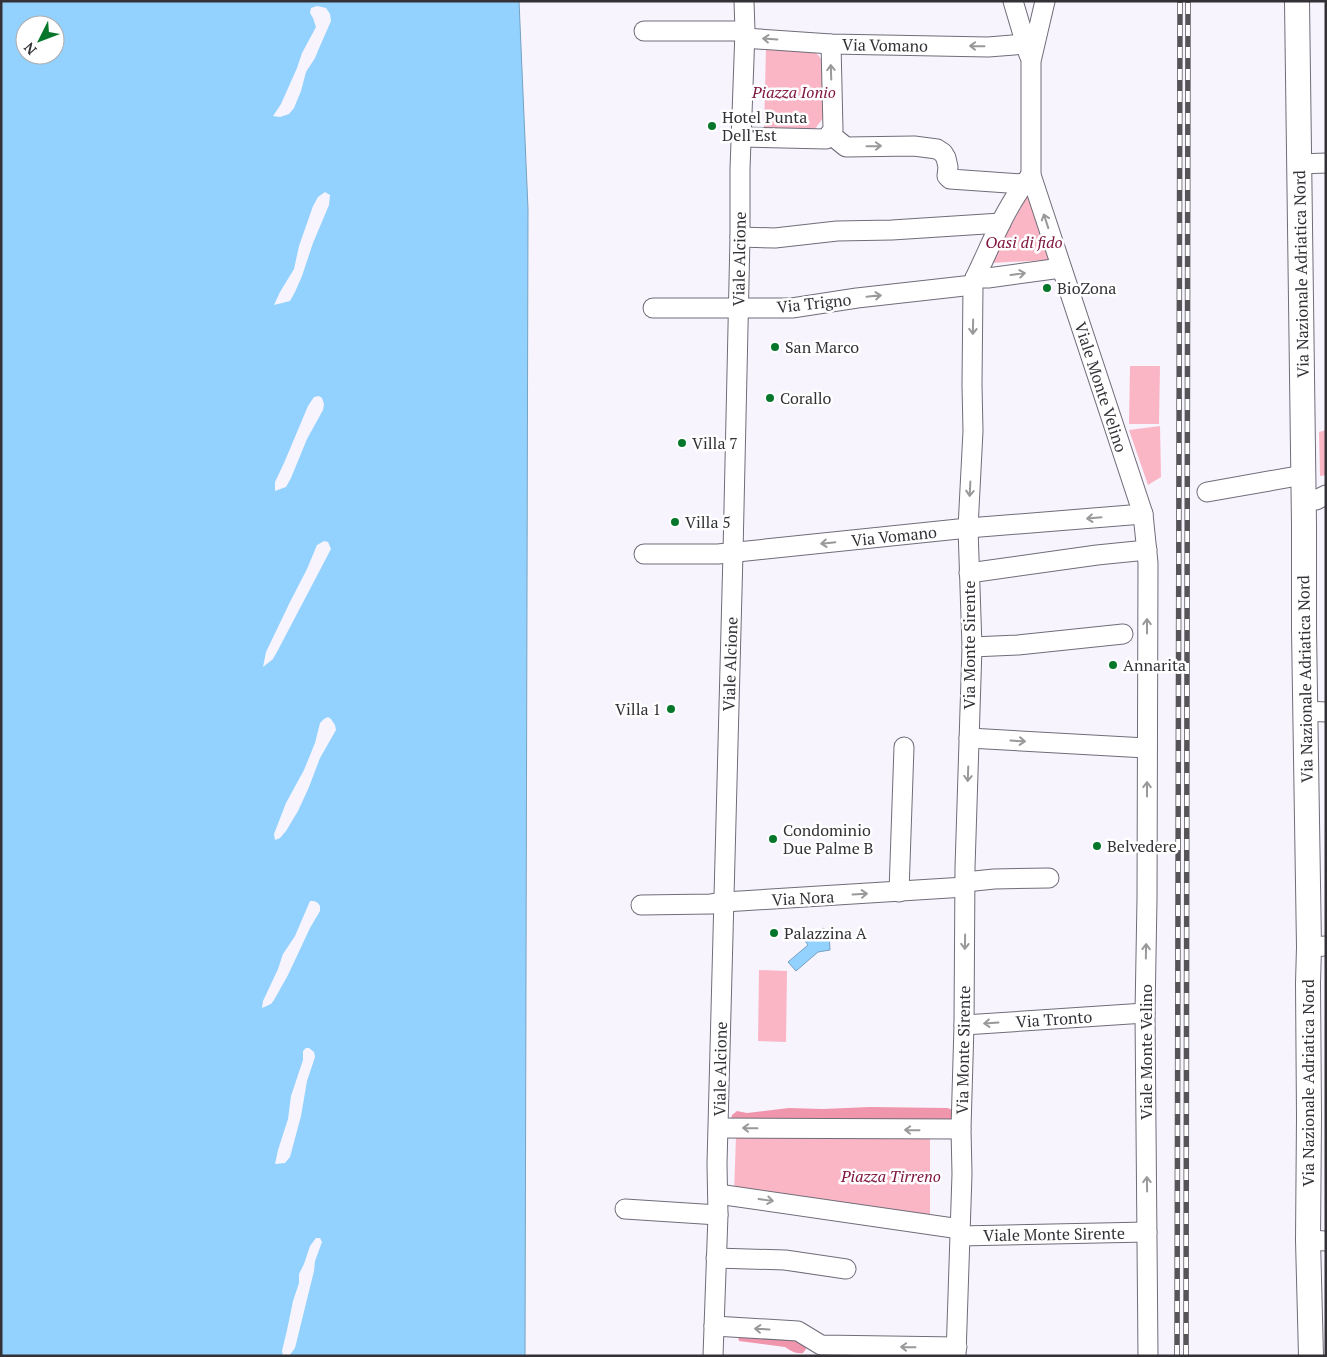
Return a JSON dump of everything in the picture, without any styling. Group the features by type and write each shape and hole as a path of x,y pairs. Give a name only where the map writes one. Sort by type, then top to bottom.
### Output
{"main road":[{"name":"Via Nazionale Adriatica Nord","path":"1297,1 1300,164 1312,489 1304,630 1316,712 1317,946 1308,983 1309,1117 1317,1240 1316,1351"}],"street":[{"name":"Viale Alcione","path":"713,1356 718,1215 741,137 745,34 744,1"},
{"path":"1014,1 1028,52"},
{"name":"Viale Monte Velino","path":"1045,1 1028,52 1027,179 1061,268 1143,514 1148,563 1147,899 1144,1014 1148,1356"},
{"name":"Via Vomano","path":"644,31 745,34 830,44 988,46 1028,52"},
{"path":"741,137 826,139 833,130 830,44"},
{"path":"830,134 846,147 914,146 936,150 943,153 946,158 947,176 950,179 1027,179"},
{"path":"1300,164 1326,163"},
{"name":"Via Monte Sirente","path":"961,1129 972,647 968,528 973,431 974,282 1001,223 1027,179"},
{"path":"740,236 775,238 837,231 892,230 1001,223"},
{"name":"Via Trigno","path":"653,308 792,308 1061,268"},
{"path":"1207,492 1312,489"},
{"name":"Via Vomano","path":"644,554 709,555 968,528 1143,514"},
{"path":"969,573 1146,550"},
{"path":"972,647 1018,645 1123,634"},
{"path":"969,738 1146,748"},
{"path":"899,892 904,747"},
{"name":"Via Nora","path":"641,905 711,904 899,892 994,879 1049,878"},
{"name":"Via Tronto","path":"964,1025 1144,1014"},
{"path":"719,1128 961,1129"},
{"name":"Viale Monte Sirente","path":"956,1352 962,1176 961,1129"},
{"path":"718,1194 932,1224 960,1232"},
{"path":"625,1210 718,1215"},
{"name":"Viale Monte Sirente","path":"960,1232 1148,1232"},
{"path":"716,1258 785,1260 846,1270"},
{"path":"714,1326 798,1331 821,1345 956,1352"},
{"path":"807,1356 808,1336"}],"green space":[{"name":"Piazza Ionio","path":"766,47 811,49 819,56 824,65 823,118 815,129 764,129"},
{"name":"Oasi di fido","path":"1028,195 1050,260 990,263"},
{"path":"1130,366 1160,366 1159,424 1129,424"},
{"path":"1160,426 1161,477 1148,485 1129,430"},
{"path":"1326,430 1326,475 1320,476 1319,432"},
{"path":"759,970 787,971 786,1042 758,1041"},
{"name":"Piazza Tirreno","path":"736,1136 930,1137 930,1220 734,1194"}],"shaded area":[{"path":"789,1108 947,1108 954,1110 953,1119 946,1123 730,1123 732,1115 737,1111 747,1113"},
{"path":"776,1332 805,1344 806,1349 803,1353 798,1353 785,1347 739,1341 738,1336"}],"water":[{"path":"1,1 519,1 528,209 525,1356 1,1356"},
{"path":"823,928 829,932 830,950 818,952 796,971 788,962 808,945 801,935 805,929 811,931 815,940 819,938"}],"pier":[{"path":"317,6 326,8 330,14 331,21 315,58 306,72 294,108 289,114 280,117 273,116 281,104 302,53 316,27 310,13 311,8"},
{"path":"325,192 330,195 329,205 295,292 290,301 274,305 294,269 299,246 313,206 318,197"},
{"path":"319,396 324,404 323,410 307,439 286,487 275,491 275,482 308,406 314,397"},
{"path":"324,541 328,542 331,549 273,659 263,667 266,652 317,545"},
{"path":"328,717 335,725 336,730 320,758 298,811 286,831 280,838 275,840 274,834 286,803 304,770 315,743 320,723"},
{"path":"310,901 318,903 320,911 274,1000 271,1004 262,1008 263,1001 283,954 295,936"},
{"path":"306,1048 314,1052 315,1057 307,1081 301,1116 290,1157 285,1163 275,1164 288,1119 291,1096 303,1060 303,1051"},
{"path":"316,1238 320,1238 322,1242 315,1261 295,1348 289,1356 283,1356 282,1351 299,1283 299,1274 310,1246"}],"railway":[{"path":"1177,1356 1180,1"},
{"path":"1186,1356 1188,1"}],"place":[{"name":"Hotel Punta Dell'Est","path":"712,126"},
{"name":"BioZona","path":"1047,288"},
{"name":"San Marco","path":"775,347"},
{"name":"Corallo","path":"770,398"},
{"name":"Villa 7","path":"682,443"},
{"name":"Villa 5","path":"675,522"},
{"name":"Annarita","path":"1113,665"},
{"name":"Villa 1","path":"671,709"},
{"name":"Condominio Due Palme B","path":"773,839"},
{"name":"Belvedere","path":"1097,846"},
{"name":"Palazzina A","path":"774,933"}]}
